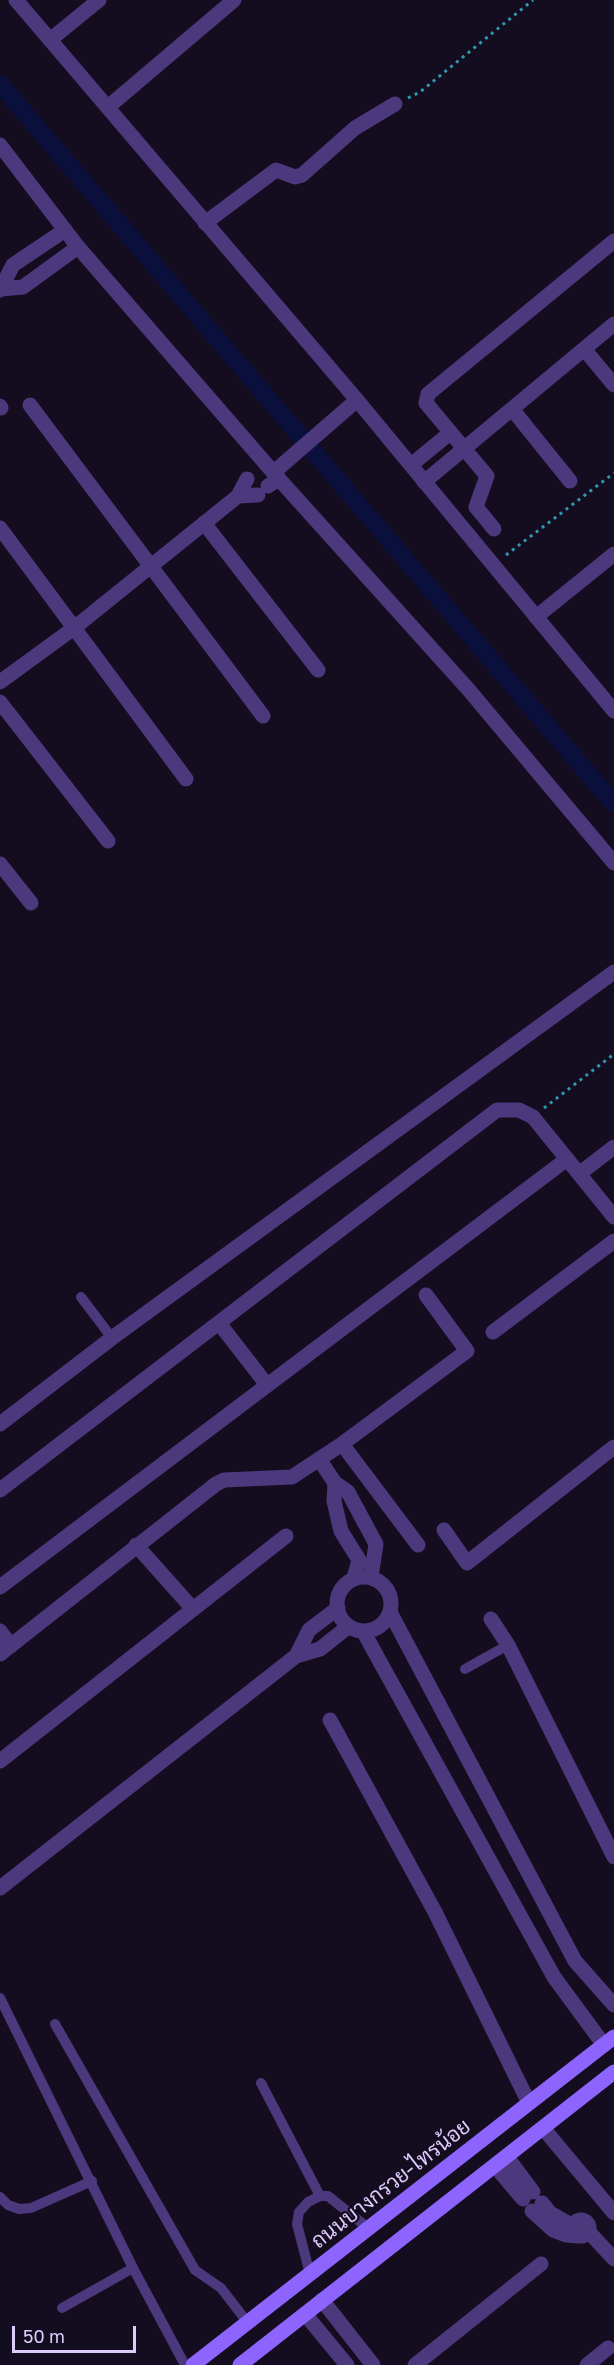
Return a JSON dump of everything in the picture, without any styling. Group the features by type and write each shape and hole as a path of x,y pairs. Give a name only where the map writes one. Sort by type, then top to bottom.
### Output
{"main road":[{"name":"ถนนบางกรวย-ไทรน้อย","path":"194,2365 609,2041"},
{"path":"240,2365 614,2072"}],"street":[{"path":"16,0 357,400 612,706"},
{"path":"50,40 99,0"},
{"path":"108,107 234,0"},
{"path":"205,223 276,170 295,177 302,175 356,128 395,104"},
{"path":"0,146 78,247 267,477 468,689 614,863"},
{"path":"1,290 13,265 65,230"},
{"path":"494,529 476,507 487,476 426,403 428,394 614,241"},
{"path":"1,290 23,287 78,247"},
{"path":"424,482 614,324"},
{"path":"584,349 614,385"},
{"path":"0,682 74,628 238,496 267,477 357,400"},
{"path":"30,405 263,716"},
{"path":"512,409 570,481"},
{"path":"411,465 450,434"},
{"path":"204,524 318,670"},
{"path":"0,528 186,779"},
{"path":"536,617 614,554"},
{"path":"0,702 108,841"},
{"path":"0,864 31,903"},
{"path":"0,1424 112,1338 614,972"},
{"path":"0,1490 497,1110 519,1110 533,1117 614,1217"},
{"path":"579,1174 614,1147"},
{"path":"0,1587 567,1159"},
{"path":"493,1332 614,1241"},
{"path":"0,1631 6,1650 136,1545 224,1480 291,1478 342,1444 467,1351 426,1294"},
{"path":"219,1323 267,1385"},
{"path":"342,1444 418,1545"},
{"path":"444,1530 467,1563 614,1447"},
{"path":"319,1459 335,1483 348,1492 376,1544 371,1577"},
{"path":"335,1483 334,1502 341,1531 358,1560 354,1578 339,1592 338,1608 356,1628 554,1977 609,2041"},
{"path":"0,1761 286,1536"},
{"path":"136,1545 193,1609"},
{"path":"354,1578 371,1577 379,1581 389,1593 390,1612 575,1961 614,2005"},
{"path":"296,1656 309,1630 338,1608"},
{"path":"0,1888 296,1656 320,1649 356,1628 378,1627 390,1612"},
{"path":"491,1618 508,1645 614,1857"},
{"path":"330,1720 435,1912 529,2103"},
{"path":"554,1977 575,1961"},
{"path":"543,2128 614,2213"},
{"path":"501,2161 553,2230 566,2235 580,2231 614,2259"},
{"path":"415,2365 541,2264"},
{"path":"322,2300 373,2365"},
{"path":"305,2314 347,2365"},
{"path":"588,2365 608,2348"}],"lane":[{"path":"81,1297 112,1338"},
{"path":"465,1669 508,1645"},
{"path":"0,1998 133,2268 185,2365"},
{"path":"55,2024 195,2270 221,2288 248,2323"},
{"path":"261,2083 320,2196"},
{"path":"0,2197 8,2205 19,2209 31,2208 92,2181"},
{"path":"310,2274 297,2224 299,2212 308,2202 320,2196 328,2196 368,2228"},
{"path":"62,2308 133,2268"}],"path":[{"path":"395,104 420,92 533,0"},
{"path":"493,565 614,473"},
{"path":"533,1117 614,1054"}],"waterway":[{"path":"0,84 614,804"}]}
